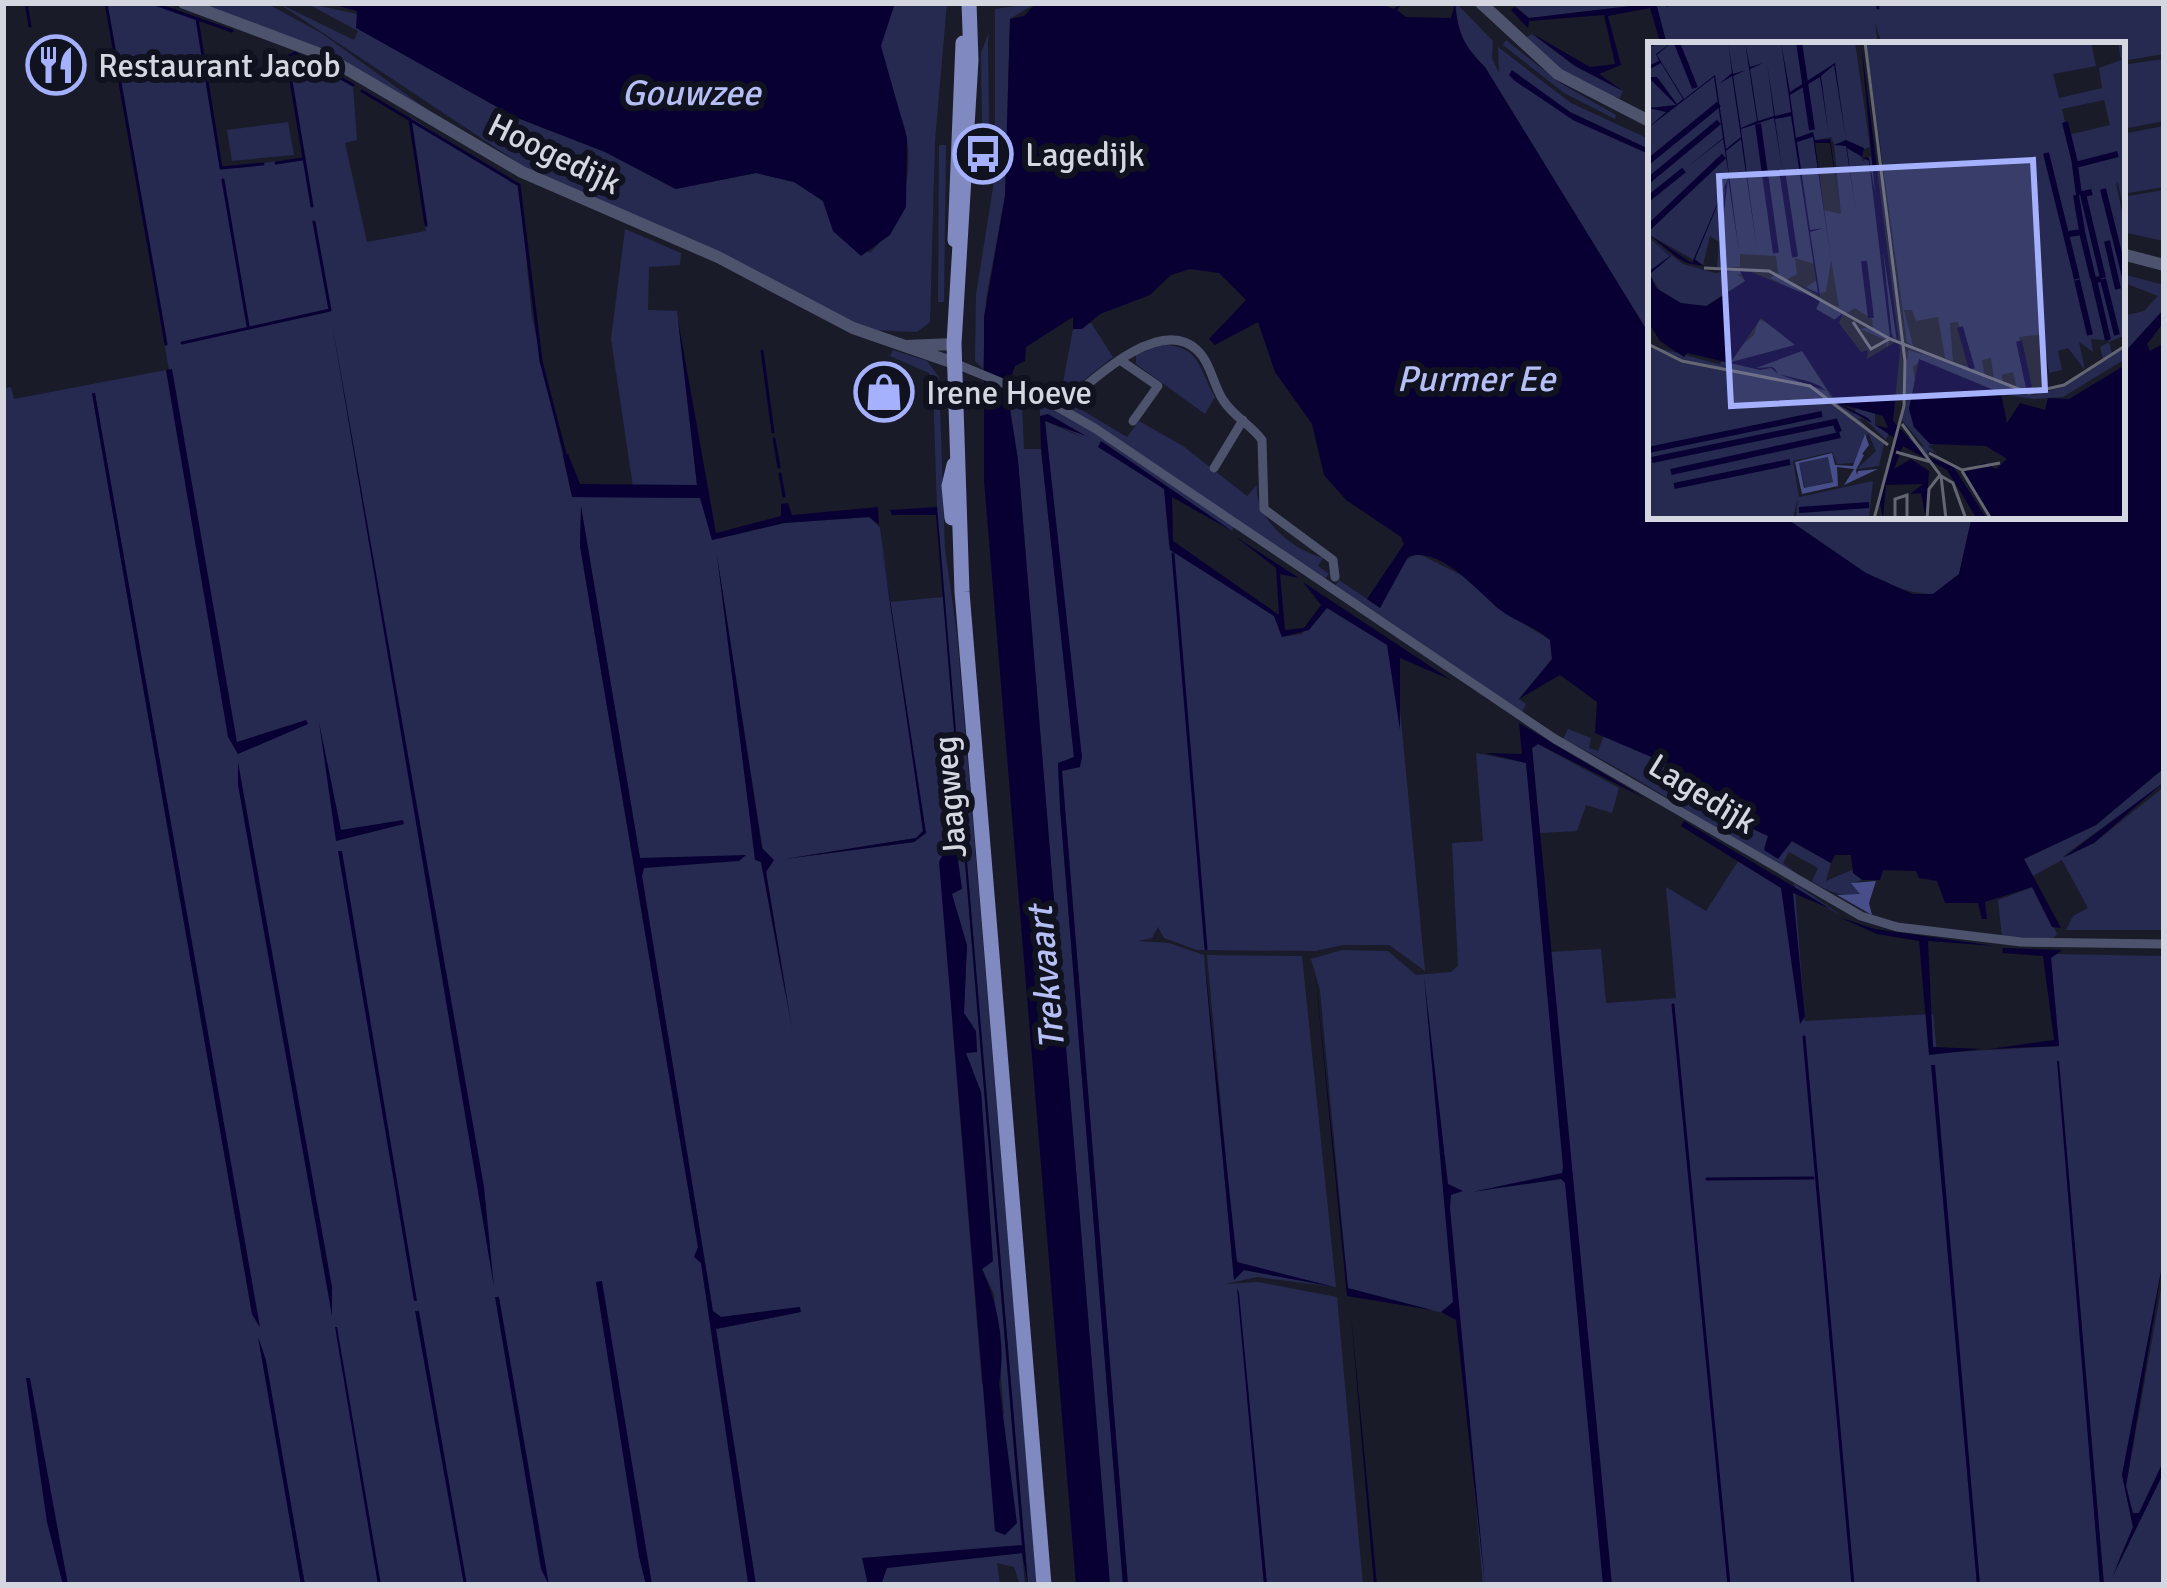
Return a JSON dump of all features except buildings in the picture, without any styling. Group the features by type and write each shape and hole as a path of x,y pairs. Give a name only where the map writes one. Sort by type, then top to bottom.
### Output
{"main road":[{"name":"Jaagweg","path":"969,3 964,221 957,250 954,344 965,562 962,592 1044,1585"}],"street":[{"name":"Hoogedijk","path":"184,3 323,55 522,172 718,257 854,328 954,363"},
{"path":"1481,3 1558,74 1648,120"},
{"path":"2125,255 2164,265"},
{"path":"1060,408 1120,360 1159,341 1189,344 1206,362 1223,401 1264,448 1264,509 1333,560 1335,577"},
{"name":"Hoogedijk","path":"905,346 954,344"},
{"path":"1120,360 1157,386 1133,421"},
{"name":"Lagedijk","path":"954,363 1060,408 1555,739 1850,911 1897,927 2021,942 2164,944"},
{"path":"1214,468 1243,420"}],"shaded area":[{"path":"106,3 152,3 197,19 222,168 304,158 287,57 295,53 353,85 357,140 345,143 367,242 426,231 410,117 519,185 532,317 572,497 701,498 712,540 784,523 870,517 880,528 890,602 943,597 1022,1546 863,1558 868,1585 756,1585 716,1329 800,1312 799,1307 721,1317 713,1312 642,876 644,868 746,856 640,858 581,507 580,546 698,1248 694,1257 701,1262 748,1583 652,1585 601,1281 596,1283 646,1585 305,1585 260,1337 301,1585 68,1585 27,1378 63,1585 3,1585 3,389 11,387 14,399 166,370 186,469","holes":["92,394 259,1327 252,1314","717,556 786,998 761,862 755,855","896,638 926,833 914,842 785,859 916,838 923,831","946,849 954,910 967,945 964,1013 976,1032 977,1052 966,1051 969,1073 981,1092 993,1261 982,1269 994,1294 1004,1415 982,1384 953,1033"]},
{"path":"198,3 266,3 321,33 439,118 324,49"},
{"path":"278,3 354,40 358,31 306,3 357,14 357,28 515,117 605,152 675,189 756,173 794,182 823,201 834,232 870,253 899,209 908,175 907,139 883,67 884,31 895,3 947,3 935,141 930,322 917,332 870,330 526,168"},
{"path":"1036,3 1010,19 1005,196 986,299 983,369 975,361 976,295 995,175 995,9"},
{"path":"1456,3 1493,41 1492,58 1499,73 1498,47 1571,103 1648,139 1648,149 1570,112 1508,73 1573,120 1648,154 1648,332 1485,67 1467,46"},
{"path":"1512,3 1656,3 1529,18"},
{"path":"1656,3 2164,3 2164,54 2125,60 2125,42 1881,42 1875,22 1878,42 1666,42"},
{"path":"989,32 989,126 982,124 981,53"},
{"path":"1532,34 1575,66 1623,91 1620,98 1569,76 1525,38"},
{"path":"1506,40 1560,83 1616,115 1615,119 1564,93 1503,45"},
{"path":"2164,59 2164,121 2125,128 2125,65"},
{"path":"288,122 294,155 232,161 227,130"},
{"path":"2164,126 2164,187 2125,194 2125,133"},
{"path":"939,145 946,145 944,302 938,302"},
{"path":"2164,190 2164,241 2125,233 2125,196"},
{"path":"625,229 681,253 680,265 649,267 648,310 677,311 697,486 633,487 611,339"},
{"path":"2125,275 2164,285 2164,309 2125,352 2125,315 2144,311 2158,296 2125,283"},
{"path":"1091,323 1113,357 1060,399 1073,329"},
{"path":"1161,345 1184,349 1197,360 1215,397 1205,414 1136,364 1136,355"},
{"path":"893,350 927,361 939,377 945,550 957,634 1037,1585 1028,1585 937,507 933,387 929,373 890,356"},
{"path":"1007,389 1034,401 1022,404 1024,449 1041,449 1074,757 1058,764 1060,807 1123,1585 1110,1585 1018,460"},
{"path":"1088,390 1075,406 1127,437 1139,421 1183,446 1247,496 1257,485 1269,521 1289,541 1323,558 1318,566 1329,574 1324,580 1073,410 1072,403"},
{"path":"1048,406 1114,443 1234,527 1232,531 1101,441 1164,489 1169,546 1274,616 1282,637 1302,634 1325,603 1394,647 1425,971 1389,945 1343,945 1315,951 1197,950 1164,938 1158,927 1152,938 1138,941 1169,943 1204,955 1234,1280 1244,1270 1333,1286 1241,1266 1235,1257 1207,955 1302,956 1336,1287 1257,1277 1225,1284 1258,1282 1337,1297 1363,1585 1267,1585 1238,1289 1264,1585 1128,1585 1062,770 1080,767 1045,421 1084,438 1040,416 1040,409"},
{"path":"1787,519 1971,519 1959,574 1933,594 1892,586 1834,555"},
{"path":"1417,553 1475,582 1496,607 1550,640 1552,659 1519,699 1526,704 1522,712 1333,589 1339,580 1380,608 1404,561"},
{"path":"1568,729 1591,738 1589,748 1598,751 1605,733 1670,765 1711,810 1768,836 1764,848 1787,847 1791,841 1831,863 1826,881 1854,869 1862,880 1853,883 1860,894 1841,894 1818,885 1812,881 1818,868 1789,852 1783,863 1805,880 1563,739"},
{"path":"1538,744 1619,788 1612,813 1586,805 1577,831 1540,833 1532,748"},
{"path":"1476,753 1526,763 1548,952 1601,949 1606,1003 1676,998 1666,887 1706,911 1740,858 1795,889 1794,883 1841,915 1795,891 1805,1021 1933,1014 1937,1053 2059,1046 2051,958 2055,954 2164,956 2164,1256 2122,1475 2133,1527 2114,1571 2164,1472 2164,1585 2104,1585 2059,1061 2100,1585 1980,1585 1932,1065 1977,1585 1483,1585 1459,1317 1348,1289 1320,990 1311,959 1342,950 1388,951 1416,975 1451,972 1458,966 1452,843 1483,841"},
{"path":"2164,768 2164,782 2062,857 2094,843 2164,787 2164,930 2066,930 2073,916 2088,908 2062,860 2033,876 2024,859 2096,825"},
{"path":"1876,881 1869,903 1872,915 1837,895 1860,894 1851,883"},
{"path":"2033,887 2057,934 2052,939 2002,937 1998,900"},
{"path":"2164,1273 2164,1460 2139,1513 2132,1513 2126,1486"},
{"path":"1022,1553 1025,1585 1020,1585 1014,1567 997,1563 1000,1585 881,1585 886,1568"}],"water":[{"name":"Gouwzee","path":"327,3 895,3 881,46 907,138 906,207 890,235 861,256 833,231 823,201 794,182 756,173 676,189 605,152 515,117 356,28 357,11"},
{"name":"Purmer Ee","path":"1036,3 1381,3 1393,9 1403,3 1397,10 1406,17 1451,18 1455,3 1467,45 1648,332 1648,519 1787,519 1866,573 1913,594 1933,594 1959,574 1971,519 2125,519 2125,352 2164,309 2164,322 2147,344 2150,351 2164,343 2164,768 2096,825 2024,859 2061,928 2052,927 2032,887 1985,902 1987,919 1982,919 1978,903 1945,903 1937,881 1919,878 1916,871 1883,870 1880,880 1862,880 1853,873 1851,855 1835,855 1831,863 1792,841 1778,859 1764,850 1768,836 1698,803 1670,765 1595,733 1597,702 1560,675 1519,699 1552,659 1550,640 1505,613 1445,563 1420,555 1408,557 1380,608 1367,599 1404,544 1401,537 1346,500 1324,475 1312,424 1275,372 1258,322 1215,345 1209,339 1246,300 1219,273 1190,269 1171,275 1150,295 1100,314 1082,329 1073,329 1073,317 1026,347 1025,361 1015,366 1007,390 1018,460 1110,1585 1076,1585 984,481 984,317 1005,196 1010,19 1024,16"},
{"path":"1656,3 1666,42 1660,42 1650,8 1608,16 1621,65 1599,74 1623,91 1575,66 1533,34 1590,67 1615,64 1604,15 1529,21 1528,28 1511,10 1515,7 1529,18"},
{"path":"1512,70 1570,112 1648,149 1648,154 1573,120 1509,75"},
{"path":"678,320 716,533 781,516 781,504 788,503 792,515 878,507 879,525 869,517 784,523 712,540 700,498 572,497 563,455 568,454 580,484 697,485"},
{"path":"332,323 484,1187 494,1287"},
{"path":"172,369 237,742 306,720 308,724 238,754 228,737 166,370"},
{"path":"95,393 260,1327 252,1314"},
{"path":"1048,414 1086,436 1045,421 1082,757 1080,767 1062,771 1128,1585 1123,1585 1060,808 1058,763 1074,757 1041,449 1040,416"},
{"path":"1101,441 1232,531 1172,497 1173,541 1279,615 1276,568 1236,537 1299,578 1280,574 1285,630 1304,628 1321,605 1303,582 1451,680 1400,658 1400,730 1387,645 1327,608 1309,630 1282,637 1274,616 1170,550 1164,489 1098,447"},
{"path":"581,506 640,858 746,855 739,861 644,868 642,876 713,1311 721,1317 800,1307 801,1312 716,1329 756,1585 731,1585 748,1582 701,1263 694,1257 698,1247 580,546"},
{"path":"937,507 1028,1585 1022,1553 887,1568 881,1585 868,1585 862,1558 1022,1545 936,515 892,515 890,510"},
{"path":"881,541 926,833 914,842 785,859 916,838 923,831"},
{"path":"717,555 762,848 774,860 766,872 792,1028 761,862 755,860"},
{"path":"319,722 341,830 403,820 404,824 336,841"},
{"path":"1519,723 1646,799 1538,744 1532,748 1612,1585 1603,1585 1565,1183 1561,1179 1472,1192 1562,1173 1563,1167 1526,763 1485,753 1522,754"},
{"path":"238,762 332,1287 332,1316 238,785"},
{"path":"2164,782 2094,843 2063,858"},
{"path":"1684,821 1831,909 1793,893 1805,1017 1800,1024 1781,888 1681,826"},
{"path":"956,845 962,889 952,894 967,945 964,1013 976,1031 977,1052 966,1053 981,1092 993,1261 982,1269 999,1325 999,1384 1017,1523 1005,1535 995,1531 939,862 946,848"},
{"path":"338,851 342,851 417,1301 414,1301"},
{"path":"1839,917 1875,929 1995,946 1928,941 1933,1047 1982,1049 1929,1055 1919,941 1877,934"},
{"path":"2003,948 2062,950 2051,958 2059,1046 1990,1049 2054,1040 2043,956 2002,953"},
{"path":"1204,955 1237,1262 1334,1287 1244,1270 1234,1280"},
{"path":"1314,960 1348,1288 1432,1310 1347,1296"},
{"path":"1424,976 1448,1184 1463,1191 1451,1195 1450,1207 1485,1585 1456,1320 1441,1312 1453,1302"},
{"path":"2059,1061 2104,1585 2100,1585"},
{"path":"1931,1065 1935,1065 1980,1585 1977,1585"},
{"path":"2164,1256 2126,1486 2133,1513 2139,1513 2164,1460 2164,1472 2112,1578 2133,1527 2122,1475"},
{"path":"602,1281 652,1585 646,1585 639,1557 596,1282"},
{"path":"1237,1288 1239,1293 1267,1585 1264,1585"},
{"path":"495,1297 499,1297 549,1585 541,1569"},
{"path":"415,1311 419,1311 467,1585 464,1585"},
{"path":"1351,1314 1377,1585 1374,1585"},
{"path":"337,1327 381,1585 378,1585"},
{"path":"258,1337 266,1360 305,1585 301,1585"},
{"path":"26,1378 30,1378 68,1585 63,1585 47,1522"}],"waterway":[{"path":"26,3 30,26"},
{"path":"106,3 166,344"},
{"path":"152,3 232,31"},
{"path":"1667,5 1678,3"},
{"path":"1877,3 1878,8"},
{"path":"197,19 221,168 263,164"},
{"path":"312,206 287,57 295,53 353,85"},
{"path":"362,91 519,185 541,361 565,454"},
{"path":"410,119 426,225"},
{"path":"276,163 302,159"},
{"path":"223,180 248,326"},
{"path":"182,343 330,310 314,222"},
{"path":"762,351 773,432"},
{"path":"774,439 779,467"},
{"path":"780,474 784,496"},
{"path":"1173,554 1206,949"},
{"path":"1673,1005 1729,1585"},
{"path":"1804,1037 1853,1585"},
{"path":"1707,1179 1813,1178"}],"place":[{"name":"Restaurant Jacob","path":"56,65"},
{"name":"Lagedijk","path":"983,154"},
{"name":"Irene Hoeve","path":"884,392"}],"water label":[{"name":"Trekvaart","path":"1045,978"}]}
